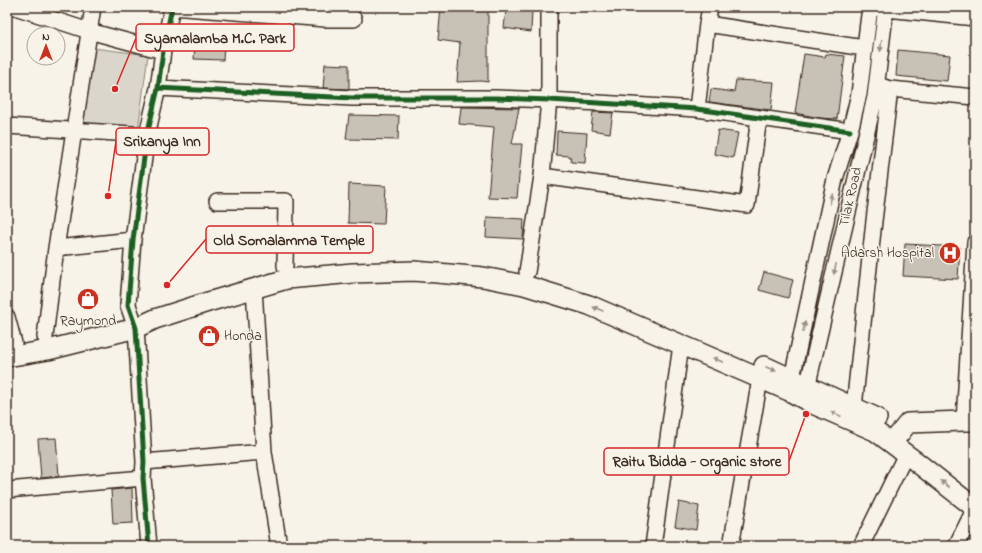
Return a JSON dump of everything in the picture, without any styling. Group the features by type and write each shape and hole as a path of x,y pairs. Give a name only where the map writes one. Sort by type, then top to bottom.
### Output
{"main road":[{"path":"9,348 48,350 134,322 204,289 285,266 353,260 414,258 485,264 527,272 594,292 798,388 899,443 975,491"},
{"path":"9,348 45,337 155,319 287,279 353,273 414,271 483,277 524,285 589,305 760,379 798,388 854,407 882,420 899,443 975,508"},
{"path":"899,443 908,423 932,421 971,424"}],"street":[{"path":"15,7 89,31 163,51"},
{"path":"45,337 56,248 89,31 94,7"},
{"path":"149,546 143,478 144,462 134,322 128,305 132,240 147,135 158,88 163,51 172,7 326,19 354,19"},
{"path":"527,272 542,176 549,100 548,7"},
{"path":"697,109 710,7"},
{"path":"870,7 975,18"},
{"name":"Tilak Road","path":"798,388 836,179 859,94 870,7"},
{"name":"Tilak Road","path":"798,388 875,97 883,87 886,8"},
{"path":"707,24 864,48"},
{"path":"854,407 874,221 883,87 975,97"},
{"path":"158,88 352,98 496,98 549,100 697,109 850,131"},
{"path":"542,176 747,205 759,118"},
{"path":"7,126 147,135"},
{"path":"217,201 286,201 285,266"},
{"path":"56,248 132,240"},
{"path":"971,424 975,242"},
{"path":"254,288 264,452 279,546"},
{"path":"7,317 9,348"},
{"path":"653,546 682,345"},
{"path":"730,546 760,379"},
{"path":"861,546 899,443"},
{"path":"144,462 264,452"},
{"path":"7,490 143,478"},
{"path":"956,546 975,508"}],"shaded area":[{"path":"93,48 148,55 138,130 83,123"}],"building":[{"path":"441,7 488,9 488,82 457,82 460,43 438,40"},
{"path":"506,10 532,11 531,32 504,28"},
{"path":"196,28 225,30 223,60 194,59"},
{"path":"898,50 950,55 947,81 896,76"},
{"path":"804,54 825,57 826,54 845,56 837,119 820,118 795,113"},
{"path":"325,64 349,65 349,89 323,88"},
{"path":"736,80 774,82 771,110 709,102 711,89 734,92"},
{"path":"461,107 519,108 512,144 522,144 517,198 488,197 494,127 459,124"},
{"path":"593,112 613,113 610,133 591,130"},
{"path":"349,115 399,116 398,140 346,139"},
{"path":"718,130 738,133 733,158 714,154"},
{"path":"557,131 587,133 585,163 571,162 570,156 556,155"},
{"path":"349,184 386,186 384,224 348,223"},
{"path":"487,217 524,219 523,239 486,237"},
{"path":"905,244 960,247 958,279 903,276"},
{"path":"764,272 793,280 788,298 759,290"},
{"path":"56,438 59,476 41,478 38,439"},
{"path":"132,488 133,523 113,524 111,490"},
{"path":"679,502 699,506 696,530 675,526"}],"cycle path":[{"path":"149,546 143,478 144,462 136,328 128,305 133,240 147,135 158,88 163,51 172,7"},
{"path":"158,88 352,98 496,98 549,100 697,109 850,131"}],"place":[{"name":"Syamalamba M.C. Park","path":"115,89"},
{"name":"Srikanya Inn","path":"108,196"},
{"name":"Adarsh Hospital","path":"950,253"},
{"name":"Old Somalamma Temple","path":"167,285"},
{"name":"Raymond","path":"88,299"},
{"name":"Honda","path":"209,336"},
{"name":"Raitu Bidda - Organic store","path":"806,414"}]}
